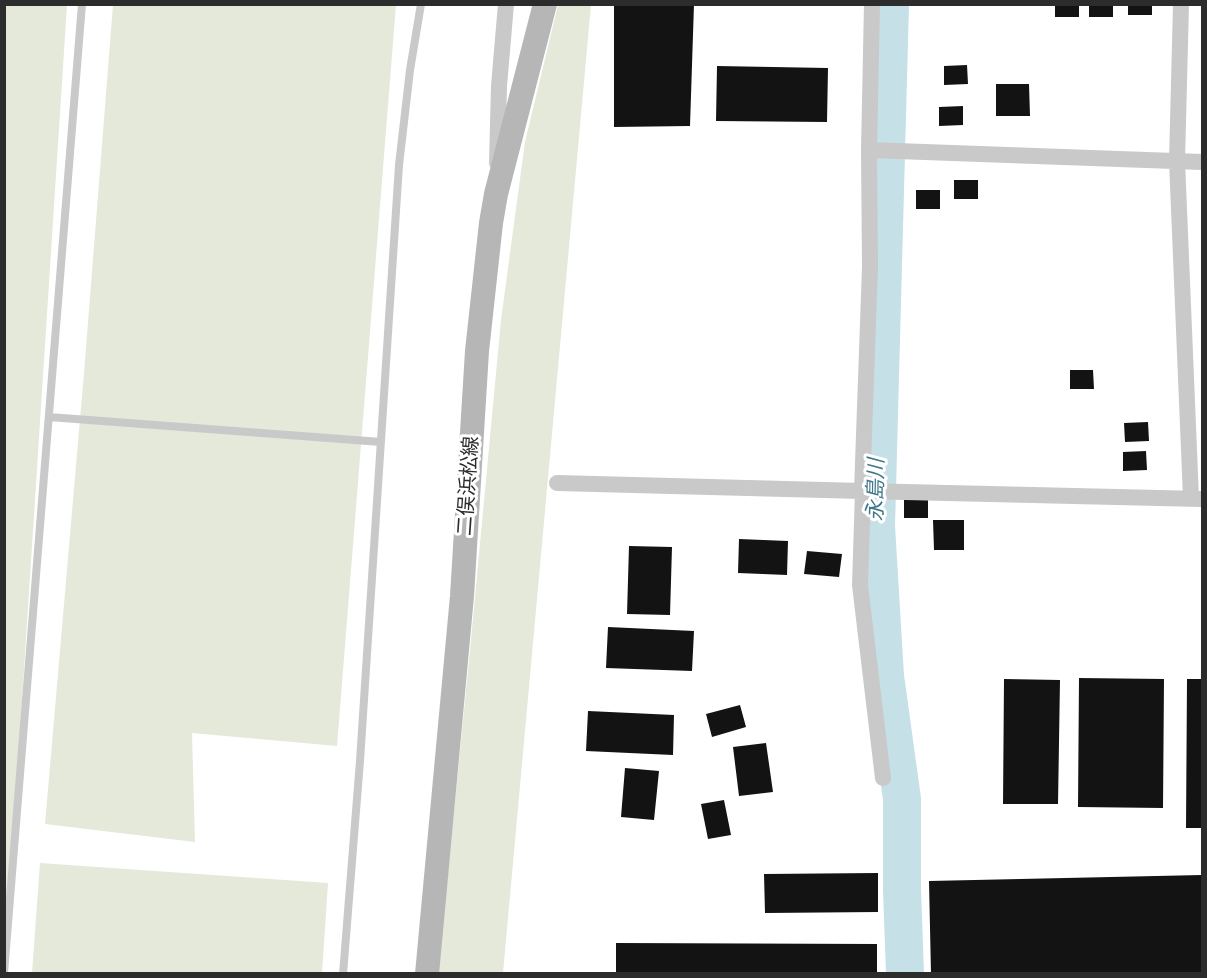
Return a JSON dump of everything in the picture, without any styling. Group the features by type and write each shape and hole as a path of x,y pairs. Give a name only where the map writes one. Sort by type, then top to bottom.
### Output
{"main road":[{"name":"二俣浜松線","path":"427,974 462,596 477,351 496,194 544,4"}],"street":[{"path":"496,194 499,86 506,4"},
{"path":"872,4 870,267 860,585 883,778"},
{"path":"557,483 1197,499 1178,161 1181,4"},
{"path":"872,151 1203,162"}],"lane":[{"path":"4,973 82,4"},
{"path":"343,974 360,761 399,165 410,70 421,4"},
{"path":"49,417 381,442"}],"shaded area":[{"path":"5,5 67,5 5,963"},
{"path":"113,5 396,5 337,746 192,733 195,842 45,824"},
{"path":"558,5 591,5 503,973 438,974 501,320 525,142"},
{"path":"40,863 328,883 322,973 32,973"}],"building":[{"path":"614,4 694,4 690,126 614,127"},
{"path":"1055,4 1079,4 1079,17 1055,17"},
{"path":"1089,4 1113,4 1113,17 1089,17"},
{"path":"1128,4 1152,4 1152,15 1128,15"},
{"path":"967,65 968,84 944,85 944,66"},
{"path":"717,66 828,68 827,122 716,121"},
{"path":"996,84 1029,84 1030,116 996,116"},
{"path":"963,106 963,125 939,126 939,107"},
{"path":"954,180 978,180 978,199 954,199"},
{"path":"916,190 940,190 940,209 916,209"},
{"path":"1070,370 1093,370 1094,389 1070,389"},
{"path":"1148,422 1149,441 1125,442 1124,423"},
{"path":"1146,451 1147,470 1123,471 1123,452"},
{"path":"904,499 928,499 928,518 904,518"},
{"path":"933,520 964,520 964,550 934,550"},
{"path":"739,539 788,541 787,575 738,573"},
{"path":"629,546 672,547 670,615 627,614"},
{"path":"807,551 842,554 839,577 804,574"},
{"path":"608,627 694,631 692,671 606,668"},
{"path":"1079,678 1164,679 1163,808 1078,807"},
{"path":"1004,679 1060,680 1058,804 1003,804"},
{"path":"1187,679 1202,679 1202,828 1186,828"},
{"path":"740,705 746,727 712,737 706,714"},
{"path":"588,711 674,715 673,755 586,751"},
{"path":"766,743 773,792 739,796 733,747"},
{"path":"625,768 659,771 654,820 621,817"},
{"path":"724,800 731,835 708,839 701,804"},
{"path":"878,873 878,912 765,913 764,874"},
{"path":"1202,875 1202,974 931,974 929,881"},
{"path":"616,943 877,944 877,974 616,974"}],"waterway":[{"name":"永島川","path":"890,4 876,526 885,676 902,799 905,974"}]}
